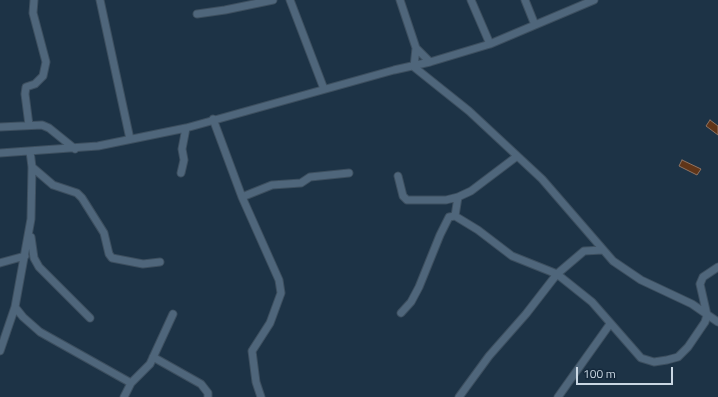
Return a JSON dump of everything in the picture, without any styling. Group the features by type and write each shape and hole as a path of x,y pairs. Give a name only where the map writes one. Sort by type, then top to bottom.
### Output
{"street":[{"path":"29,125 25,94 26,87 36,84 43,76 46,62 33,13 34,0"},
{"path":"100,0 130,139"},
{"path":"197,14 225,10 272,0"},
{"path":"290,0 324,89"},
{"path":"400,0 416,48 414,66"},
{"path":"471,0 490,44"},
{"path":"525,0 535,25"},
{"path":"0,153 75,149 186,128 213,119 430,62 490,44 594,0"},
{"path":"416,48 430,62"},
{"path":"414,66 469,111 516,157 542,179 613,261 641,280 692,304 718,322"},
{"path":"213,119 242,197 279,280 281,293 270,323 252,350 256,382 261,397"},
{"path":"0,127 17,128 29,125 42,125 49,128 75,149"},
{"path":"181,173 184,160 182,149 186,128"},
{"path":"0,351 15,307 30,228 32,167 30,151"},
{"path":"398,176 403,196 407,200 446,200 458,197 489,178 516,157"},
{"path":"32,167 53,185 77,193 82,198 104,232 109,254 112,258 144,264 160,262"},
{"path":"242,197 272,185 301,183 310,177 349,173"},
{"path":"455,216 458,197"},
{"path":"401,313 414,297 449,217 455,216 478,230 512,256 557,274 592,302 641,358 654,362 678,357 706,322 707,315 700,284 703,277 718,267"},
{"path":"30,228 34,258 39,267 90,318"},
{"path":"459,397 489,356 526,314 557,274 584,251 603,250"},
{"path":"0,263 25,256"},
{"path":"15,307 23,318 40,332 131,382"},
{"path":"124,397 131,382 150,364 173,314"},
{"path":"558,397 610,324"},
{"path":"153,357 201,384 208,393 208,397"}],"building":[{"path":"710,120 718,126 718,135 706,126"},
{"path":"682,160 701,169 697,175 679,166"}]}
